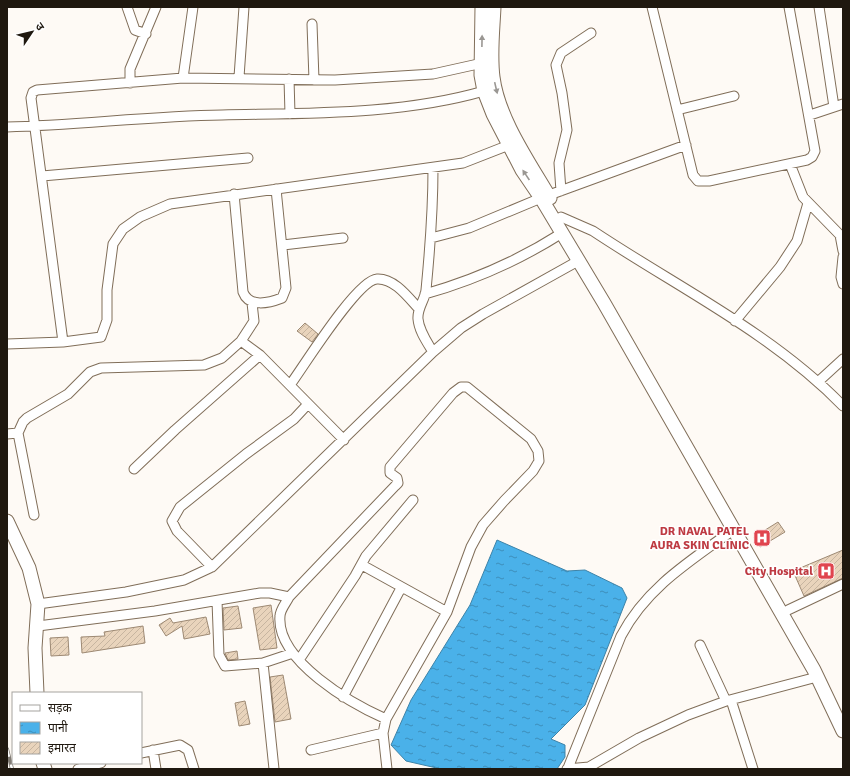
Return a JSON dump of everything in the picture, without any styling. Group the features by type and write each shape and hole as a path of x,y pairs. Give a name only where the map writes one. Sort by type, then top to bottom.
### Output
{"main road":[{"path":"482,7 487,62 505,117 788,610 822,671 843,714"},
{"path":"494,7 487,62 481,75 484,91 493,114 509,146 550,194 562,234 817,676 843,731"},
{"path":"7,521 29,568 38,604 36,648 37,692"}],"street":[{"path":"128,7 135,30 146,34"},
{"path":"130,83 130,69 146,34 156,7"},
{"path":"183,78 193,7"},
{"path":"240,77 244,7"},
{"path":"652,7 693,175 698,181 709,181 812,158 815,151 810,116 789,7"},
{"path":"810,116 839,105 819,7"},
{"path":"312,24 314,80"},
{"path":"550,194 566,130 562,93 556,65 562,53 591,33"},
{"path":"63,342 36,126 31,98 32,93 37,90 183,78 240,77 335,80 433,74 487,62"},
{"path":"289,79 290,114"},
{"path":"7,127 222,115 346,112 448,101 484,91"},
{"path":"677,110 734,96"},
{"path":"431,238 469,228 550,194 686,145"},
{"path":"7,344 63,342 96,339 100,337 104,332 107,320 107,290 113,244 123,229 140,217 170,204 463,163 509,146"},
{"path":"42,176 248,158"},
{"path":"790,164 803,197 840,235 843,246"},
{"path":"433,168 431,238 426,294 419,308 418,318 420,328 433,352"},
{"path":"234,194 243,292 245,298 252,303 272,302 282,298 286,288 283,245 276,189"},
{"path":"735,321 780,267 797,241 808,203"},
{"path":"562,217 583,225 735,321 819,381 843,406"},
{"path":"426,294 462,284 521,258 562,234"},
{"path":"283,245 343,238"},
{"path":"843,257 841,277 843,284"},
{"path":"38,604 126,592 184,580 212,567 433,352 461,328 483,314 578,261"},
{"path":"290,385 346,305 369,281 378,279 388,281 398,288 419,308"},
{"path":"34,515 18,432 23,422 27,418 68,394 90,372 101,368 204,365 222,358 241,342 254,321 252,303"},
{"path":"241,342 260,355 344,440"},
{"path":"134,468 260,355"},
{"path":"819,381 843,359"},
{"path":"386,719 344,697 317,677 296,657 284,636 280,624 280,615 289,597 398,483 397,478 390,473 390,467 453,393 461,387 467,388 531,439 538,451 539,461 533,471 483,525 471,547 447,612 386,719 383,733 387,769"},
{"path":"212,567 177,531 172,521 174,515 180,507 246,454 294,419 308,404"},
{"path":"7,434 18,432"},
{"path":"217,601 219,655 225,666 263,663 296,657 362,565 366,556 413,500"},
{"path":"733,530 665,580 642,603 631,617 621,636 567,768 589,767 646,734 688,715 729,701 817,676"},
{"path":"362,565 401,588 447,612"},
{"path":"788,610 843,584"},
{"path":"344,697 401,588"},
{"path":"38,626 155,611 260,593 270,593 289,597"},
{"path":"700,645 729,701 753,769"},
{"path":"263,663 274,769"},
{"path":"311,750 383,733"},
{"path":"142,753 180,745 186,747 188,750 194,769"},
{"path":"153,750 156,769"},
{"path":"78,769 97,764"}],"water":[{"path":"497,540 567,571 585,570 622,588 627,598 585,705 551,739 565,745 565,757 557,769 441,769 406,761 391,745 411,700 470,605"}],"building":[{"path":"305,323 318,334 312,342 297,331"},
{"path":"778,522 785,532 760,547 754,537"},
{"path":"843,550 843,578 804,596 793,571"},
{"path":"271,605 277,648 260,650 253,608"},
{"path":"238,606 242,628 224,630 223,608"},
{"path":"206,617 210,634 184,639 182,626 166,636 159,625 170,618 173,623"},
{"path":"143,626 145,643 82,653 81,637 105,636 104,632"},
{"path":"68,637 69,655 51,656 50,638"},
{"path":"237,651 238,659 228,660 225,653"},
{"path":"283,675 291,719 275,722 270,677"},
{"path":"245,701 250,724 239,726 235,703"}],"railway":[{"path":"7,749 12,769"}],"place":[{"name":"DR NAVAL PATEL AURA SKIN CLINIC","path":"762,538"},
{"name":"City Hospital","path":"826,571"}]}
